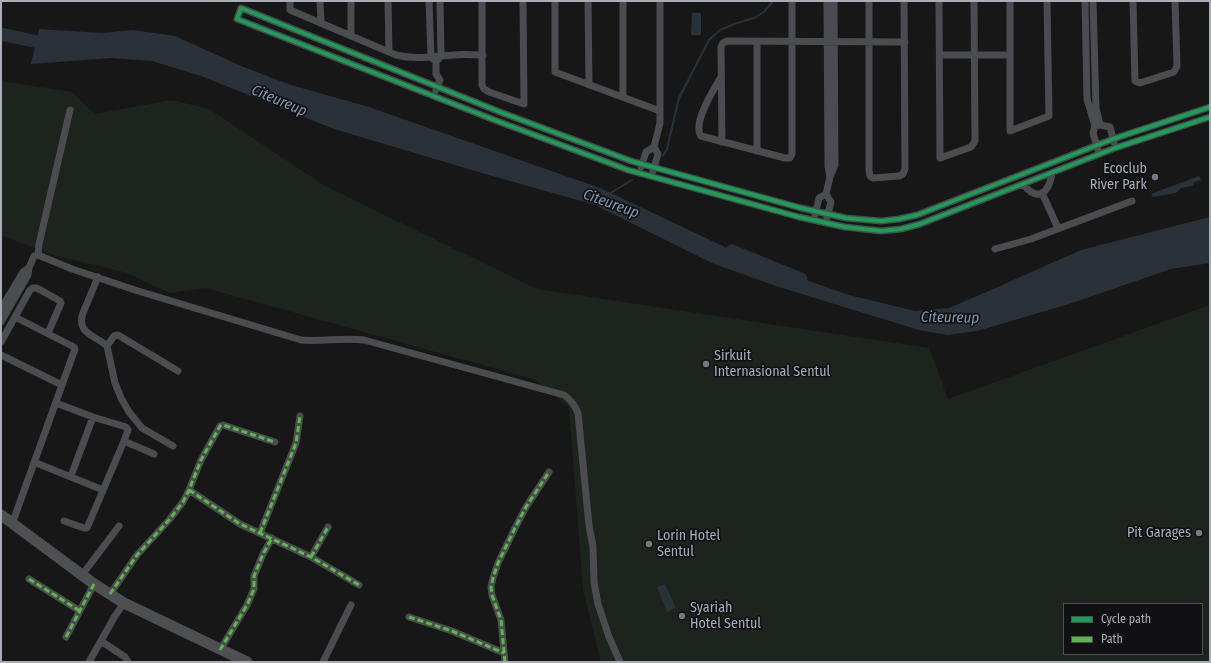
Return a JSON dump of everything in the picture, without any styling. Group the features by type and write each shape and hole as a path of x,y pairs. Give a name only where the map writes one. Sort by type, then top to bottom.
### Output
{"main road":[{"path":"1,515 94,584 124,603 247,662"}],"street":[{"path":"290,1 290,10 396,55 408,58 436,58 456,54 482,55"},
{"path":"320,1 321,23"},
{"path":"351,1 351,36"},
{"path":"388,1 389,52"},
{"path":"429,1 436,58"},
{"path":"434,95 440,80 436,74 436,58 440,1"},
{"path":"482,1 482,85 484,89 489,92 524,104 523,1"},
{"path":"555,1 555,72 660,111"},
{"path":"588,1 589,85"},
{"path":"623,1 623,97"},
{"path":"651,176 658,154 654,147 660,123 660,1"},
{"path":"721,77 707,103 698,127 698,133 701,136 722,142 790,158 792,154 792,1"},
{"path":"826,223 831,202 826,194 830,177 835,165 831,42 827,1"},
{"path":"831,42 834,1"},
{"path":"869,1 869,170 870,176 873,178 899,176 904,174 905,169 904,1"},
{"path":"939,1 940,158 971,146 975,141 974,1"},
{"path":"1010,1 1010,131 1049,116 1047,1"},
{"path":"1085,1 1087,99 1098,126"},
{"path":"1094,1 1095,99 1098,126 1093,133 1099,154"},
{"path":"1133,1 1135,81 1140,83 1174,72 1176,66 1175,1"},
{"path":"1210,107 1113,139 917,215 881,221 846,218 631,161 508,115 241,8 237,18 497,121 628,170 814,220 862,230 901,229 920,224 1115,148 1210,117"},
{"path":"722,142 721,47 723,43 727,41 904,42"},
{"path":"757,41 757,151"},
{"path":"940,55 1010,55"},
{"path":"424,91 430,76 436,74"},
{"path":"1087,99 1095,99"},
{"path":"38,255 39,244 70,110"},
{"path":"1098,126 1110,127 1115,148"},
{"path":"639,173 646,152 654,147"},
{"path":"1023,184 1028,192 1035,194 1042,193 1048,188 1051,182 1052,173"},
{"path":"1042,193 1058,228"},
{"path":"814,220 819,198 826,194"},
{"path":"995,249 1031,239 1132,201"},
{"path":"1,322 28,275 34,256 38,255"},
{"path":"38,255 72,269 145,293 302,340 312,341 346,338 364,340 564,395 576,406 578,413 589,525 593,547 594,582 598,604 609,637 620,662"},
{"path":"1,309 23,272 29,268"},
{"path":"98,277 83,313 81,325 86,331 107,346 115,383 129,412 142,428 173,446"},
{"path":"1,342 30,290 33,288 37,288 61,303 48,333"},
{"path":"12,524 75,349 74,347 48,333 15,317"},
{"path":"107,346 114,336 118,335 178,371"},
{"path":"1,355 62,385"},
{"path":"56,403 93,417 126,427 128,430 87,528 64,521"},
{"path":"260,533 296,443 300,416"},
{"path":"71,476 93,417"},
{"path":"110,594 137,555 169,520 183,502 201,460 220,426 223,425 275,442"},
{"path":"124,441 154,454"},
{"path":"34,462 103,490"},
{"path":"505,662 501,620 492,595 491,587 493,578 498,563 526,507 550,472"},
{"path":"189,490 240,524 311,557 359,584"},
{"path":"82,575 120,526"},
{"path":"311,557 328,527"},
{"path":"220,650 247,605 254,590 254,576 263,554 272,538"},
{"path":"29,579 80,610"},
{"path":"66,637 94,584"},
{"path":"89,662 124,603"},
{"path":"323,662 351,605"},
{"path":"409,617 452,631 504,653"},
{"path":"101,640 125,657 128,662"}],"shaded area":[{"name":"Sirkuit Internasional Sentul","path":"1,81 72,92 95,114 172,100 209,109 325,186 537,289 929,348 948,399 1210,305 1210,662 601,662 583,589 569,407 536,380 206,288 170,293 124,272 52,255 1,235"}],"water":[{"path":"692,13 701,13 701,35 691,35"},
{"path":"39,29 102,33 133,30 175,36 241,66 291,85 369,107 600,188 763,265 849,295 915,311 949,308 1081,250 1210,217 1210,263 1171,269 1069,304 977,331 947,335 919,330 779,287 714,264 595,205 334,129 201,76 152,61 111,58 31,64"},
{"path":"1199,176 1201,180 1195,182 1192,186 1181,188 1176,193 1153,197 1151,194"},
{"path":"665,584 676,608 667,612 657,587"}],"waterway":[{"path":"663,156 667,149 679,98 709,40 720,30 754,18 764,12 773,1"},
{"name":"Citeureup","path":"1,34 52,45"},
{"path":"609,194 632,180"},
{"name":"Citeureup","path":"732,251 801,279"}],"marked path":[{"path":"260,533 296,443 300,416"},
{"path":"110,594 137,555 169,520 183,502 201,460 220,426 223,425 275,442"},
{"path":"505,662 501,620 492,595 491,587 493,578 498,563 526,507 549,472"},
{"path":"189,490 240,524 311,557 359,585"},
{"path":"311,557 328,527"},
{"path":"220,650 247,605 254,589 254,576 263,554 272,538"},
{"path":"29,579 80,611"},
{"path":"66,637 94,584"},
{"path":"409,617 452,631 504,653"}],"cycle path":[{"path":"1210,107 1113,139 917,215 881,221 846,218 801,208 631,161 500,112 241,8 237,19 497,121 628,170 799,217 845,227 881,231 901,229 920,224 1115,148 1210,117"}],"place":[{"name":"Ecoclub River Park","path":"1155,177"},
{"name":"Sirkuit Internasional Sentul","path":"706,364"},
{"name":"Pit Garages","path":"1199,533"},
{"name":"Lorin Hotel Sentul","path":"649,544"},
{"name":"Syariah Hotel Sentul","path":"682,616"}]}
